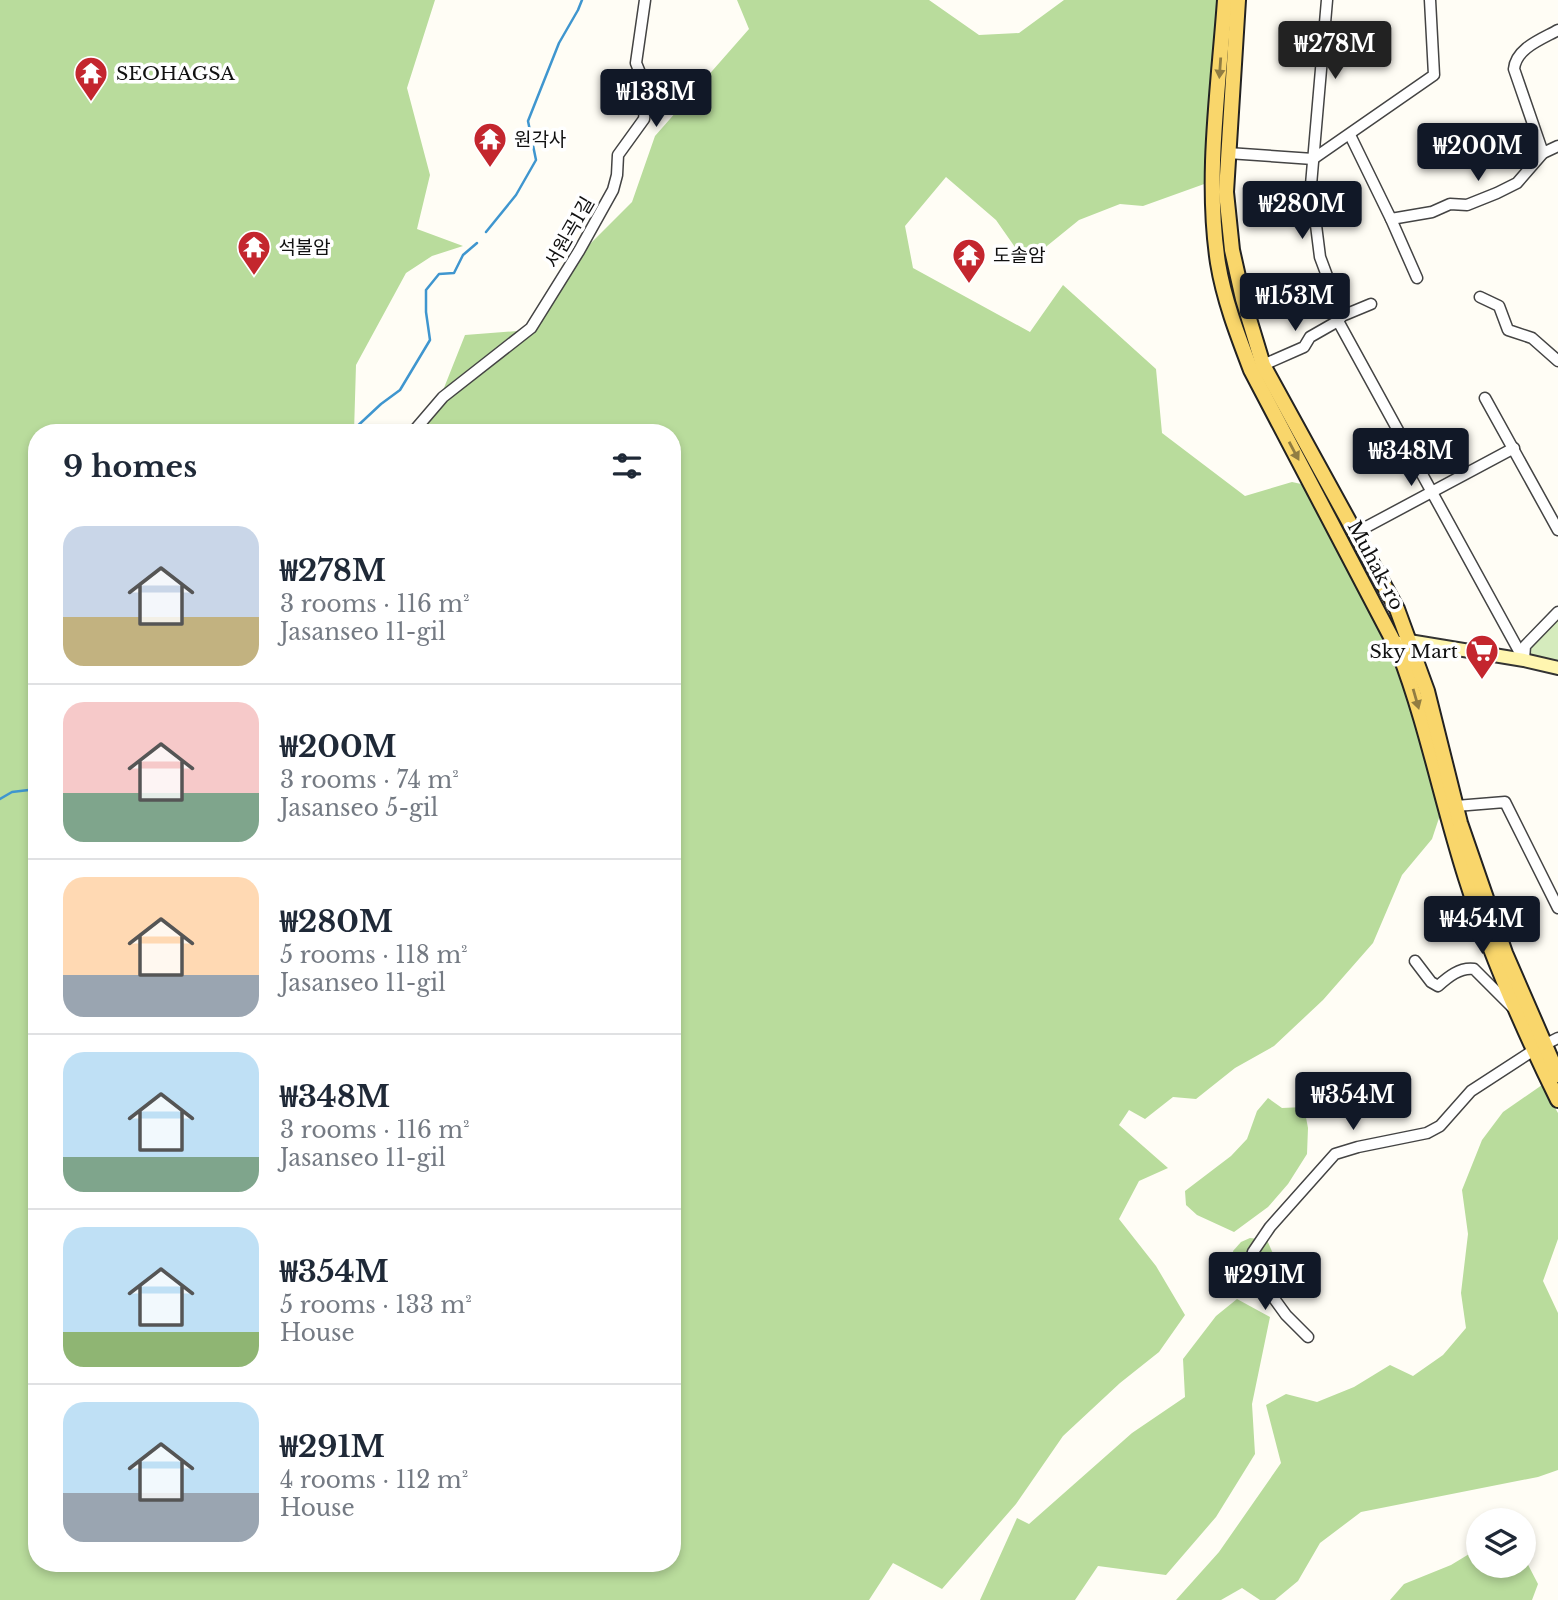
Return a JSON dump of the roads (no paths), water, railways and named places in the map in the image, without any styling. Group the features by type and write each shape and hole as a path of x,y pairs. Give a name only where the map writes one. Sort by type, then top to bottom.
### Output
{"main road":[{"name":"Muhak-ro","path":"1226,0 1213,203 1218,264 1233,323 1251,370 1427,691 1456,806 1558,1100"},
{"name":"Muhak-ro","path":"1238,0 1226,192 1232,250 1243,299 1263,365 1397,610 1413,691 1466,880 1518,1012 1558,1075"},
{"path":"1402,642 1524,660 1558,668"}],"street":[{"name":"서원곡1길","path":"420,424 443,397 531,328 613,190 618,155 644,119 647,90 636,63 645,0"},
{"path":"1327,0 1311,185 1320,257 1340,319 1524,660"},
{"path":"1228,153 1313,159 1434,75 1430,0"},
{"path":"1543,152 1514,69 1514,62 1521,52 1558,30"},
{"path":"1350,135 1417,278"},
{"path":"1391,219 1432,212 1450,204 1467,205 1497,193 1517,183 1543,152 1558,146"},
{"path":"1480,297 1499,306 1508,330 1532,338 1558,361"},
{"path":"1263,365 1304,347 1310,337 1371,304"},
{"path":"1485,398 1558,530"},
{"path":"1355,533 1514,449"},
{"path":"1524,660 1525,646 1558,612"},
{"path":"1456,806 1506,802 1558,908"},
{"path":"1415,961 1434,985 1438,986 1448,977 1466,968 1474,969 1518,1012"},
{"path":"1308,1337 1286,1314 1249,1264 1253,1252 1270,1227 1335,1154 1427,1133 1440,1126 1471,1091 1558,1038"}],"waterway":[{"path":"486,232 516,195 536,160 528,121 559,43 582,0"},
{"path":"360,424 400,390 430,340 426,290 439,274 454,273 463,255 477,243"},
{"path":"0,799 12,792 28,790"}],"place":[{"name":"SEOHAGSA","path":"91,103"},
{"name":"원각사","path":"490,169"},
{"name":"석불암","path":"254,277"},
{"name":"도솔암","path":"969,285"},
{"name":"Sky Mart","path":"1482,681"}]}
